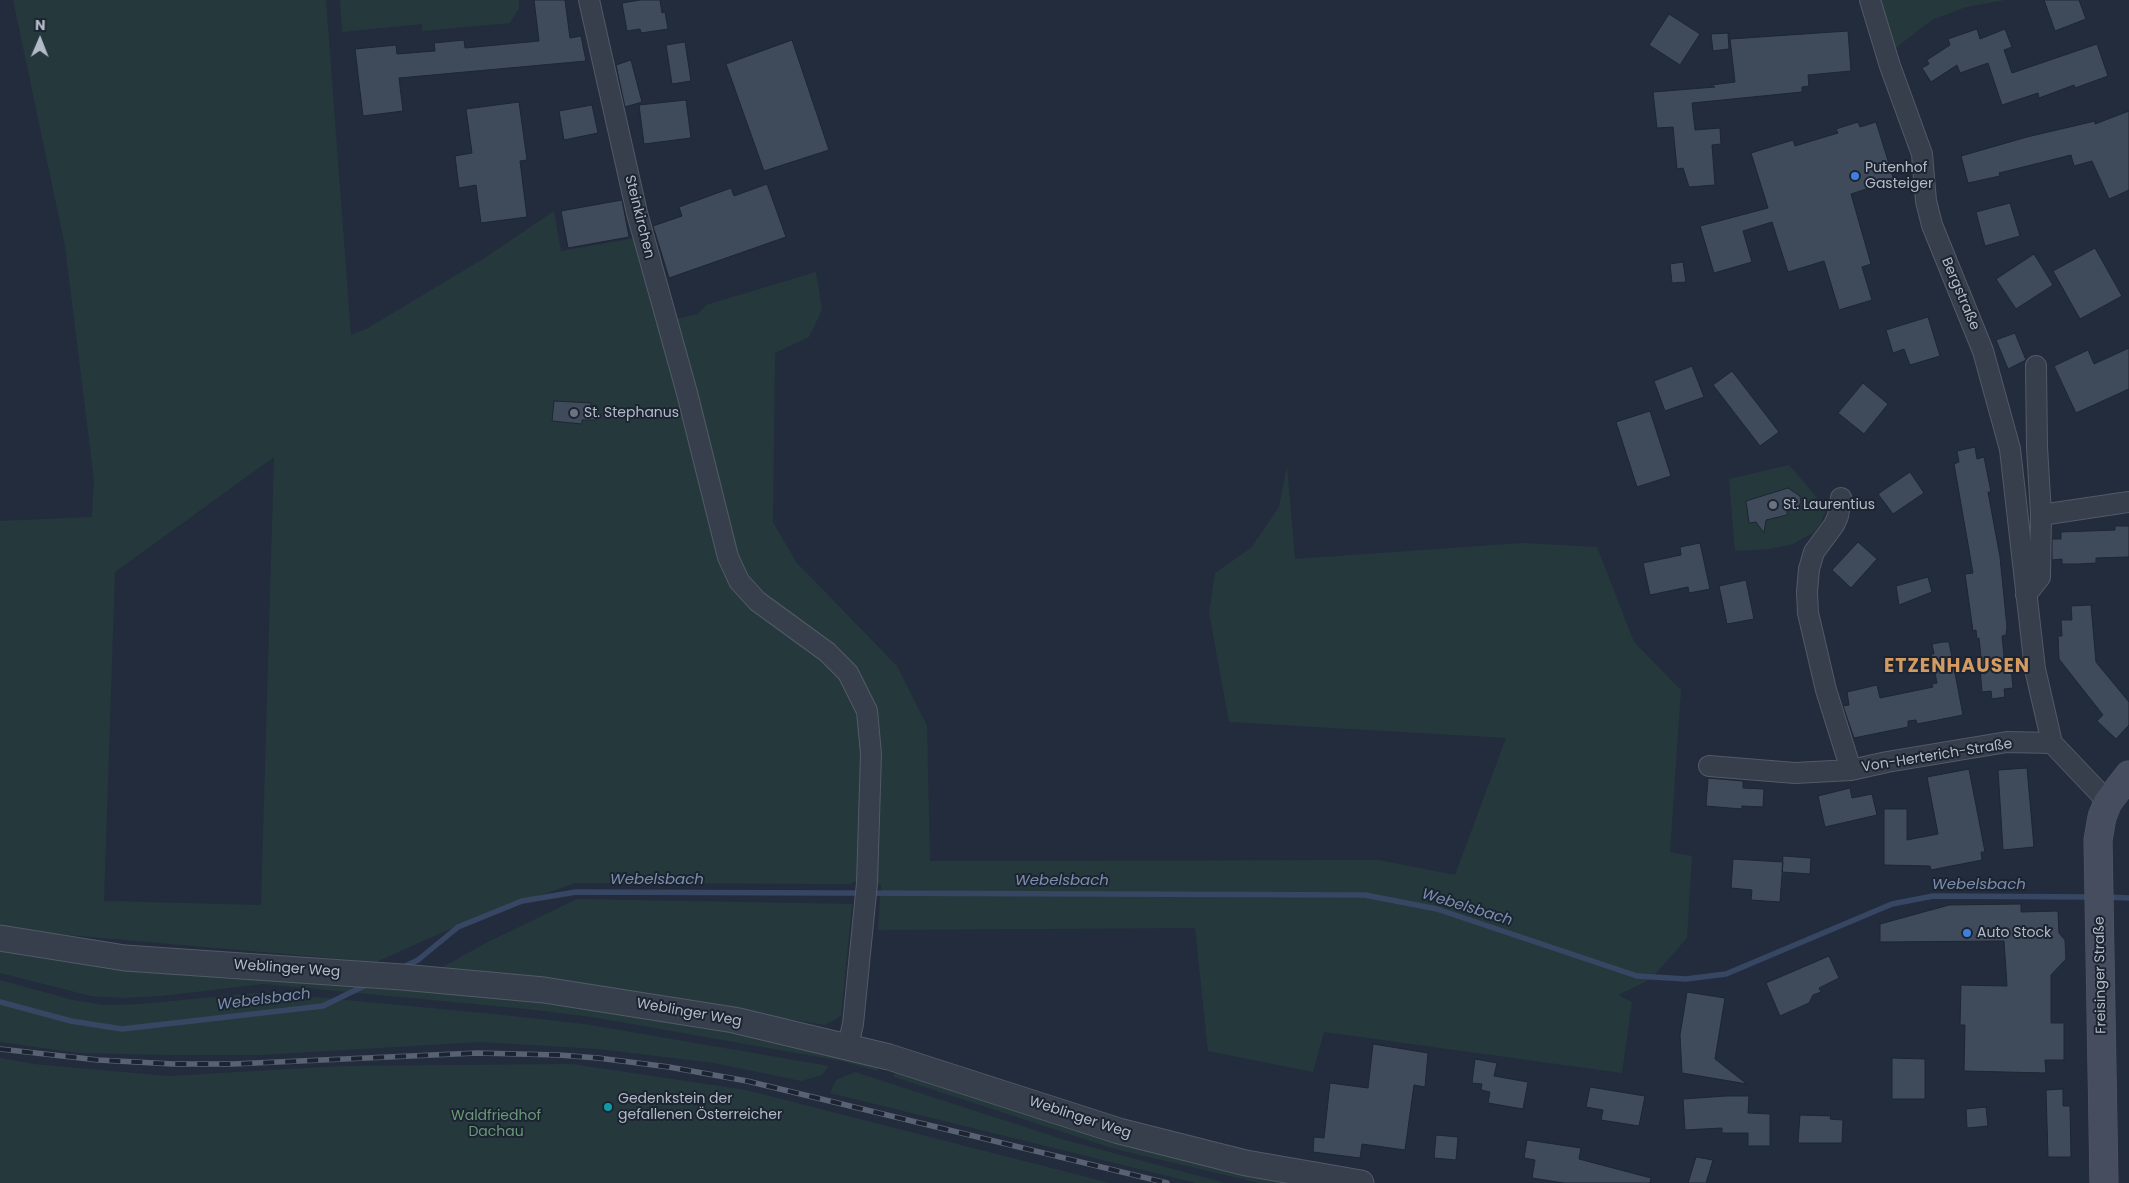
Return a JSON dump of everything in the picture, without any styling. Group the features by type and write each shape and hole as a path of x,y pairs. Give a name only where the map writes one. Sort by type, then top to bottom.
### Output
{"main road":[{"name":"Freisinger Straße","path":"2104,1183 2098,840 2102,818 2108,802 2129,776"}],"street":[{"name":"Steinkirchen","path":"589,0 637,213 687,393 728,557 739,581 757,601 827,652 848,673 867,711 871,754 866,905 853,1024 848,1046"},
{"name":"Bergstraße","path":"1870,0 1890,66 1922,154 1926,201 1932,225 1983,351 2010,449 2035,669 2052,743"},
{"path":"2026,595 2040,577 2041,515 2037,447 2036,366"},
{"name":"Von-Herterich-Straße","path":"1840,498 1838,516 1834,525 1814,552 1809,569 1807,592 1808,613 1826,690 1851,770"},
{"path":"2041,515 2129,502"},
{"name":"Von-Herterich-Straße","path":"1709,766 1795,773 1851,770 1887,762 2007,742 2052,743"},
{"path":"2052,743 2108,802"},
{"name":"Weblinger Weg","path":"0,938 125,958 402,977 544,990 734,1020 848,1046 975,1084 1119,1131 1246,1163 1361,1183"}],"green space":[{"path":"13,0 326,0 351,335 368,328 483,259 554,211 561,251 647,236 671,320 698,314 706,305 816,272 822,310 809,337 775,353 773,522 796,562 897,666 927,726 930,861 1379,860 1455,875 1506,738 1229,722 1209,613 1215,573 1251,548 1279,507 1287,466 1295,559 1522,543 1597,547 1634,642 1681,690 1670,852 1692,856 1687,938 1651,979 1618,995 1632,1002 1622,1073 1324,1032 1313,1072 1208,1051 1195,928 878,930 881,885 862,879 850,884 575,883 468,921 376,962 0,929 0,521 92,517 94,480 65,246","holes":["274,457 261,905 104,901 115,572"]},
{"path":"340,0 519,0 519,8 510,23 422,31 422,24 342,32"},
{"path":"1877,0 2005,0 1966,7 1932,20 1889,53"},
{"path":"1789,465 1814,494 1825,512 1821,523 1814,532 1793,544 1769,549 1735,551 1729,479"},
{"path":"577,899 852,904 841,1016 825,1025 547,979 441,968 486,943"},
{"path":"0,946 562,1001 701,1024 878,1067 877,1071 842,1061 592,1017 263,984 161,996 125,998 91,996 0,973"},
{"path":"0,980 73,1000 104,1005 142,1004 271,993 494,1014 584,1024 829,1066 822,1075 801,1081 714,1063 598,1049 480,1042 261,1055 78,1053 0,1042"},
{"name":"Waldfriedhof Dachau","path":"0,1058 34,1064 168,1076 343,1066 572,1064 746,1090 1110,1183 0,1183"},
{"path":"855,1072 1065,1140 1225,1183 1196,1183 830,1093 836,1080"},
{"path":"895,1072 1294,1183 1259,1183 1115,1149 894,1077"}],"building":[{"path":"534,0 565,0 570,38 581,36 586,61 399,78 403,111 363,116 355,49 396,45 397,54 435,51 434,43 464,40 465,48 539,41"},
{"path":"640,0 660,0 662,13 665,12 668,29 641,33 640,29 627,31 622,3"},
{"path":"2044,0 2079,0 2086,19 2055,31"},
{"path":"1669,14 1700,34 1680,65 1649,45"},
{"path":"1977,29 1980,39 2005,29 2012,47 2004,50 2012,73 2097,44 2108,76 2075,88 2074,85 2039,98 2038,93 2002,105 1988,63 1960,73 1957,65 1931,82 1922,68 1929,64 1927,60 1950,45 1948,39"},
{"path":"1848,31 1851,71 1808,75 1809,86 1802,87 1802,92 1692,103 1695,130 1720,128 1721,144 1712,145 1715,185 1689,187 1683,168 1677,169 1673,127 1657,128 1653,92 1715,87 1711,85 1735,82 1730,39"},
{"path":"1728,33 1729,49 1713,51 1711,34"},
{"path":"792,40 829,150 764,171 726,64"},
{"path":"685,42 691,81 672,84 666,45"},
{"path":"631,60 642,102 625,107 616,65"},
{"path":"686,100 691,138 644,144 639,105"},
{"path":"519,102 527,160 520,161 527,217 481,223 476,185 459,188 455,156 472,153 466,109"},
{"path":"592,105 598,133 564,140 559,111"},
{"path":"2129,111 2129,190 2116,196 2109,199 2092,161 2074,166 2071,155 1999,173 2000,176 1968,183 1961,156 2027,137 2095,121 2095,124"},
{"path":"1858,122 1860,127 1876,122 1894,180 1851,194 1871,264 1862,267 1872,300 1839,310 1824,261 1788,272 1772,222 1743,231 1752,262 1714,273 1700,226 1768,208 1751,153 1793,140 1795,146 1838,133 1836,129"},
{"path":"767,184 786,237 669,278 653,226 682,216 679,207 731,188 734,196"},
{"path":"622,200 629,237 568,248 561,211"},
{"path":"2010,203 2020,236 1985,246 1976,212"},
{"path":"2095,248 2122,296 2080,319 2053,271"},
{"path":"2034,254 2053,285 2016,309 1996,279"},
{"path":"1683,262 1686,282 1672,283 1670,264"},
{"path":"1928,317 1940,356 1910,365 1904,349 1893,353 1886,330"},
{"path":"2015,333 2026,360 2008,369 1996,340"},
{"path":"2129,348 2129,389 2076,413 2054,366 2088,350 2094,364"},
{"path":"1692,366 1704,397 1665,411 1654,381"},
{"path":"1732,371 1779,432 1760,446 1713,385"},
{"path":"1863,383 1888,404 1864,434 1838,413"},
{"name":"St. Stephanus","path":"554,401 591,403 591,406 597,406 596,420 582,420 582,424 552,421"},
{"path":"1650,411 1671,476 1637,487 1616,422"},
{"path":"1975,447 1977,459 1984,457 1991,492 1988,492 2000,557 2007,627 2006,635 2002,636 2005,667 2011,666 2013,688 2004,689 2005,697 1992,699 1991,691 1982,692 1979,638 1977,639 1976,630 1973,631 1965,574 1973,573 1954,464 1959,462 1957,451"},
{"path":"1910,472 1924,493 1893,514 1878,494"},
{"name":"St. Laurentius","path":"1788,488 1800,496 1801,502 1798,508 1787,511 1787,515 1766,520 1764,533 1756,522 1749,523 1746,501"},
{"path":"2115,526 2129,526 2129,557 2096,558 2096,563 2079,564 2062,564 2062,559 2052,560 2052,539 2061,539 2061,532 2115,530"},
{"path":"1858,542 1877,559 1851,588 1832,570"},
{"path":"1700,543 1710,589 1689,593 1688,587 1650,595 1643,563 1681,555 1680,547"},
{"path":"1928,577 1932,592 1899,605 1896,586"},
{"path":"1746,580 1754,619 1727,624 1719,586"},
{"path":"2091,605 2096,662 2129,702 2129,725 2116,739 2097,721 2103,715 2059,659 2058,636 2062,636 2061,620 2072,620 2071,606"},
{"path":"1949,642 1963,715 1917,724 1916,720 1908,721 1908,727 1854,738 1843,706 1849,705 1847,692 1877,685 1880,698 1933,687 1932,684 1937,683 1931,654 1934,654 1932,644"},
{"path":"2027,768 2034,847 2003,850 1998,770"},
{"path":"1969,769 1985,852 1981,852 1982,860 1931,870 1930,866 1884,865 1884,809 1907,809 1907,840 1938,834 1927,777"},
{"path":"1708,778 1743,781 1743,788 1764,789 1763,807 1742,806 1742,809 1706,806"},
{"path":"1850,788 1852,798 1872,794 1877,815 1825,827 1818,796"},
{"path":"1783,856 1811,858 1810,874 1782,872"},
{"path":"1733,859 1783,862 1780,902 1751,900 1752,890 1731,888"},
{"path":"2021,904 2021,912 2058,911 2059,933 2065,940 2066,959 2051,975 2051,1023 2064,1023 2064,1060 2045,1060 2046,1073 1964,1071 1965,1025 1960,1025 1961,985 2007,986 2004,941 1880,942 1880,924 1949,905"},
{"path":"1829,956 1839,978 1819,988 1821,992 1813,995 1809,1003 1780,1016 1766,983"},
{"path":"1687,992 1725,998 1715,1059 1747,1084 1682,1073 1680,1035"},
{"path":"1373,1044 1428,1053 1425,1087 1414,1085 1405,1150 1362,1144 1360,1158 1313,1152 1314,1137 1324,1138 1330,1083 1368,1088"},
{"path":"1892,1058 1925,1059 1925,1099 1892,1099"},
{"path":"1475,1059 1497,1063 1494,1076 1528,1082 1523,1109 1488,1103 1490,1092 1481,1090 1482,1084 1472,1083"},
{"path":"1590,1087 1645,1096 1639,1126 1601,1120 1603,1110 1586,1107"},
{"path":"2063,1089 2063,1106 2070,1106 2071,1157 2048,1157 2046,1090"},
{"path":"1749,1096 1748,1113 1770,1114 1770,1146 1748,1146 1748,1133 1722,1133 1722,1128 1685,1130 1683,1099"},
{"path":"1986,1107 1988,1126 1967,1128 1966,1109"},
{"path":"1800,1115 1831,1116 1830,1119 1843,1120 1842,1143 1798,1143"},
{"path":"1436,1135 1458,1137 1456,1160 1434,1158"},
{"path":"1527,1140 1581,1148 1579,1159 1651,1178 1650,1183 1564,1183 1532,1178 1535,1160 1524,1158"},
{"path":"1696,1157 1713,1160 1706,1183 1688,1183"}],"waterway":[{"name":"Webelsbach","path":"401,968 418,960 458,927 522,901 576,892 1365,895 1437,909 1637,976 1686,979 1726,974 1892,904 1933,896 2093,897"},
{"name":"Webelsbach","path":"2107,897 2129,898"},
{"name":"Webelsbach","path":"0,1002 71,1021 122,1029 323,1006 368,984"}],"railway":[{"path":"0,1049 98,1060 173,1064 233,1064 477,1053 598,1058 669,1067 747,1081 1167,1183"}],"place":[{"name":"Putenhof Gasteiger","path":"1855,176"},
{"name":"St. Stephanus","path":"574,413"},
{"name":"St. Laurentius","path":"1773,505"},
{"name":"Auto Stock","path":"1967,933"},
{"name":"Gedenkstein der gefallenen Österreicher","path":"608,1107"}],"district":[{"name":"ETZENHAUSEN","path":"1957,667"}]}
